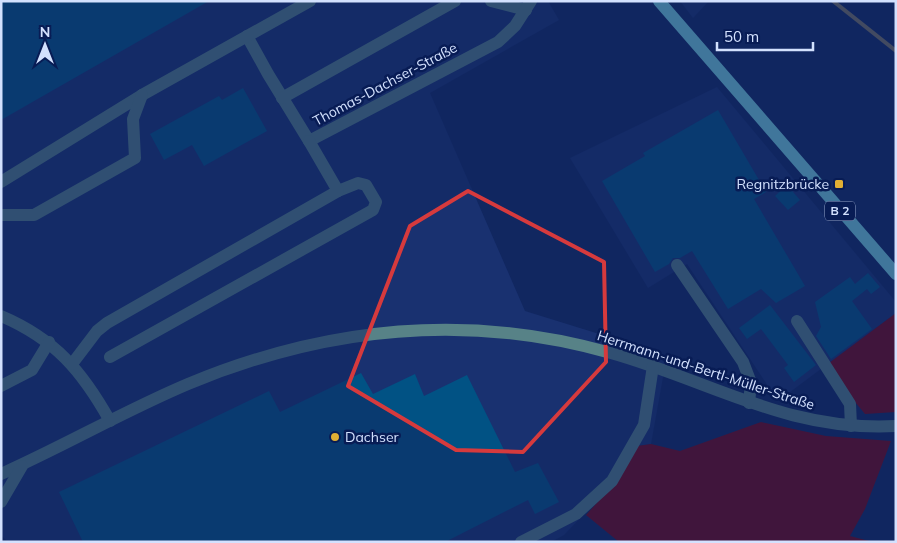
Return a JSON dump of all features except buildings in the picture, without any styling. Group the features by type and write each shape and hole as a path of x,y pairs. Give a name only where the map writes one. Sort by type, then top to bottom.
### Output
{"main road":[{"name":"B 2","path":"658,1 896,274"}],"street":[{"path":"1,182 142,96 310,1"},
{"path":"282,98 455,1"},
{"path":"491,1 529,6"},
{"name":"Thomas-Dachser-Straße","path":"247,36 309,141 498,42 515,26 529,6"},
{"path":"1,214 34,215 135,158 133,119 142,96"},
{"path":"309,141 338,191"},
{"path":"72,364 97,331 107,323 338,191 358,183 366,185 376,202 373,210 110,357"},
{"path":"677,265 743,362 751,383 749,403"},
{"path":"1,316 24,326 49,342 72,364 95,395 110,421"},
{"path":"797,321 850,404 851,426"},
{"name":"Herrmann-und-Bertl-Müller-Straße","path":"1,474 186,385 250,361 313,344 385,332 462,330 541,337 579,344 653,366 749,403 793,417 851,426 896,426"},
{"path":"1,386 32,370 49,342"},
{"path":"521,542 576,514 612,481 644,425 653,366"},
{"name":"Herrmann-und-Bertl-Müller-Straße","path":"1,502 16,474 24,464"}],"highlighted area":[{"path":"468,191 604,262 606,362 523,452 456,450 348,386 410,226"}],"shaded area":[{"path":"1,1 548,1 559,20 430,93 525,311 667,355 651,444 637,446 618,479 564,535 551,542 8,542 1,535"},
{"path":"680,1 709,1 693,18"},
{"path":"717,87 896,302 896,313 778,401 687,264 648,288 570,158"},
{"path":"896,313 896,412 865,414 825,366"},
{"path":"761,422 826,436 891,441 865,509 850,536 873,542 619,542 586,515 618,479 637,446 651,444 680,451"}],"waterway":[{"path":"833,1 896,51"}],"place":[{"name":"Regnitzbrücke","path":"839,184"},
{"name":"Dachser","path":"335,437"}]}
